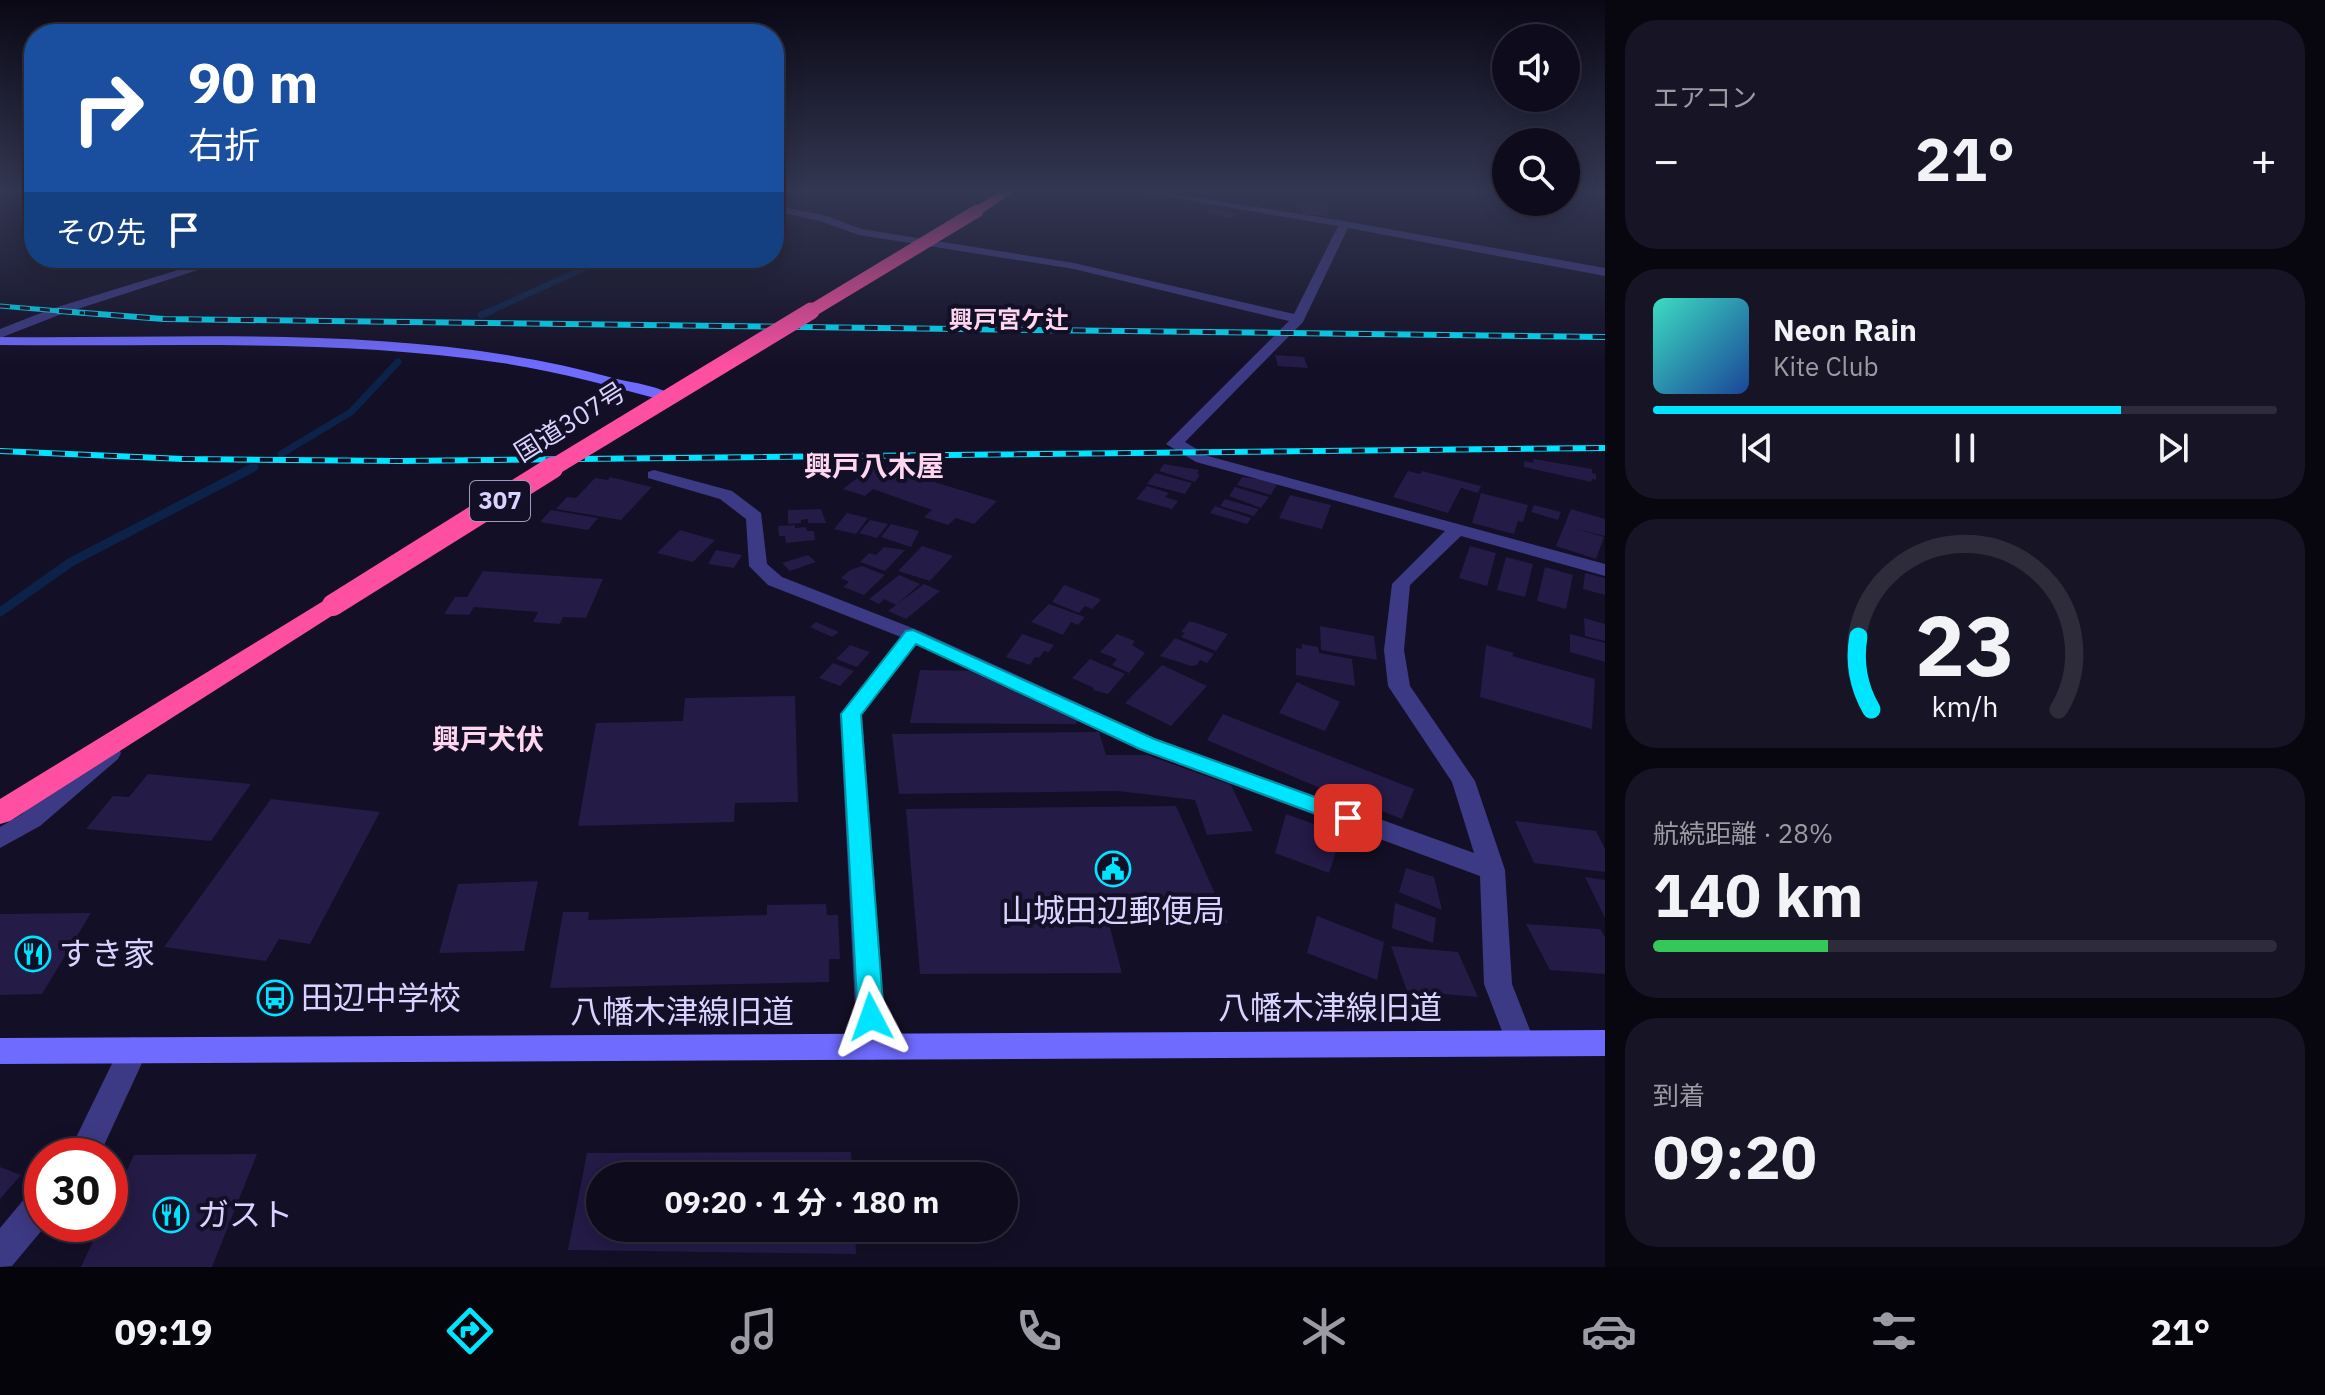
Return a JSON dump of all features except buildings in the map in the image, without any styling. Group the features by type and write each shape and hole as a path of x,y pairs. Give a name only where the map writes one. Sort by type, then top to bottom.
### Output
{"highway":[{"name":"国道307号","path":"0,813 667,397 915,248"}],"street":[{"path":"961,248 1074,266 1298,319"},
{"path":"1332,248 1298,319 1174,444 1186,447 1202,459 1605,570"},
{"path":"1475,248 1605,272"},
{"path":"0,334 55,312 197,268"},
{"path":"0,341 379,344 489,355 567,368 667,397"},
{"path":"654,475 726,495 755,517 758,566 775,581 913,635 1147,744 1492,870"},
{"path":"1457,530 1401,584 1394,650 1399,686 1463,781 1492,870 1498,984 1520,1043"},
{"path":"872,1047 851,714 913,635"},
{"path":"0,839 31,820 148,721"},
{"name":"八幡木津線旧道","path":"0,1051 1605,1043"},
{"path":"91,1138 133,1050"},
{"path":"0,1254 24,1225"}],"waterway":[{"path":"486,313 585,268"},
{"path":"486,313 491,311"},
{"path":"481,315 486,313"},
{"path":"281,454 351,412 398,362"},
{"path":"249,470 255,467"},
{"path":"0,612 71,562 249,470"}],"railway":[{"path":"0,306 71,312"},
{"path":"59,311 71,312"},
{"path":"71,312 164,319 1605,337"},
{"path":"71,312 84,313"},
{"path":"0,451 183,459 401,461 1605,448"}],"place":[{"name":"山城田辺郵便局","path":"1113,869"},
{"name":"すき家","path":"33,954"},
{"name":"田辺中学校","path":"275,998"},
{"name":"ガスト","path":"171,1215"}],"district":[{"name":"興戸宮ケ辻","path":"1009,320"},
{"name":"興戸八木屋","path":"874,466"},
{"name":"興戸犬伏","path":"488,739"}],"route":[{"path":"871,1017 851,714 913,635 1147,744 1348,818"}]}
